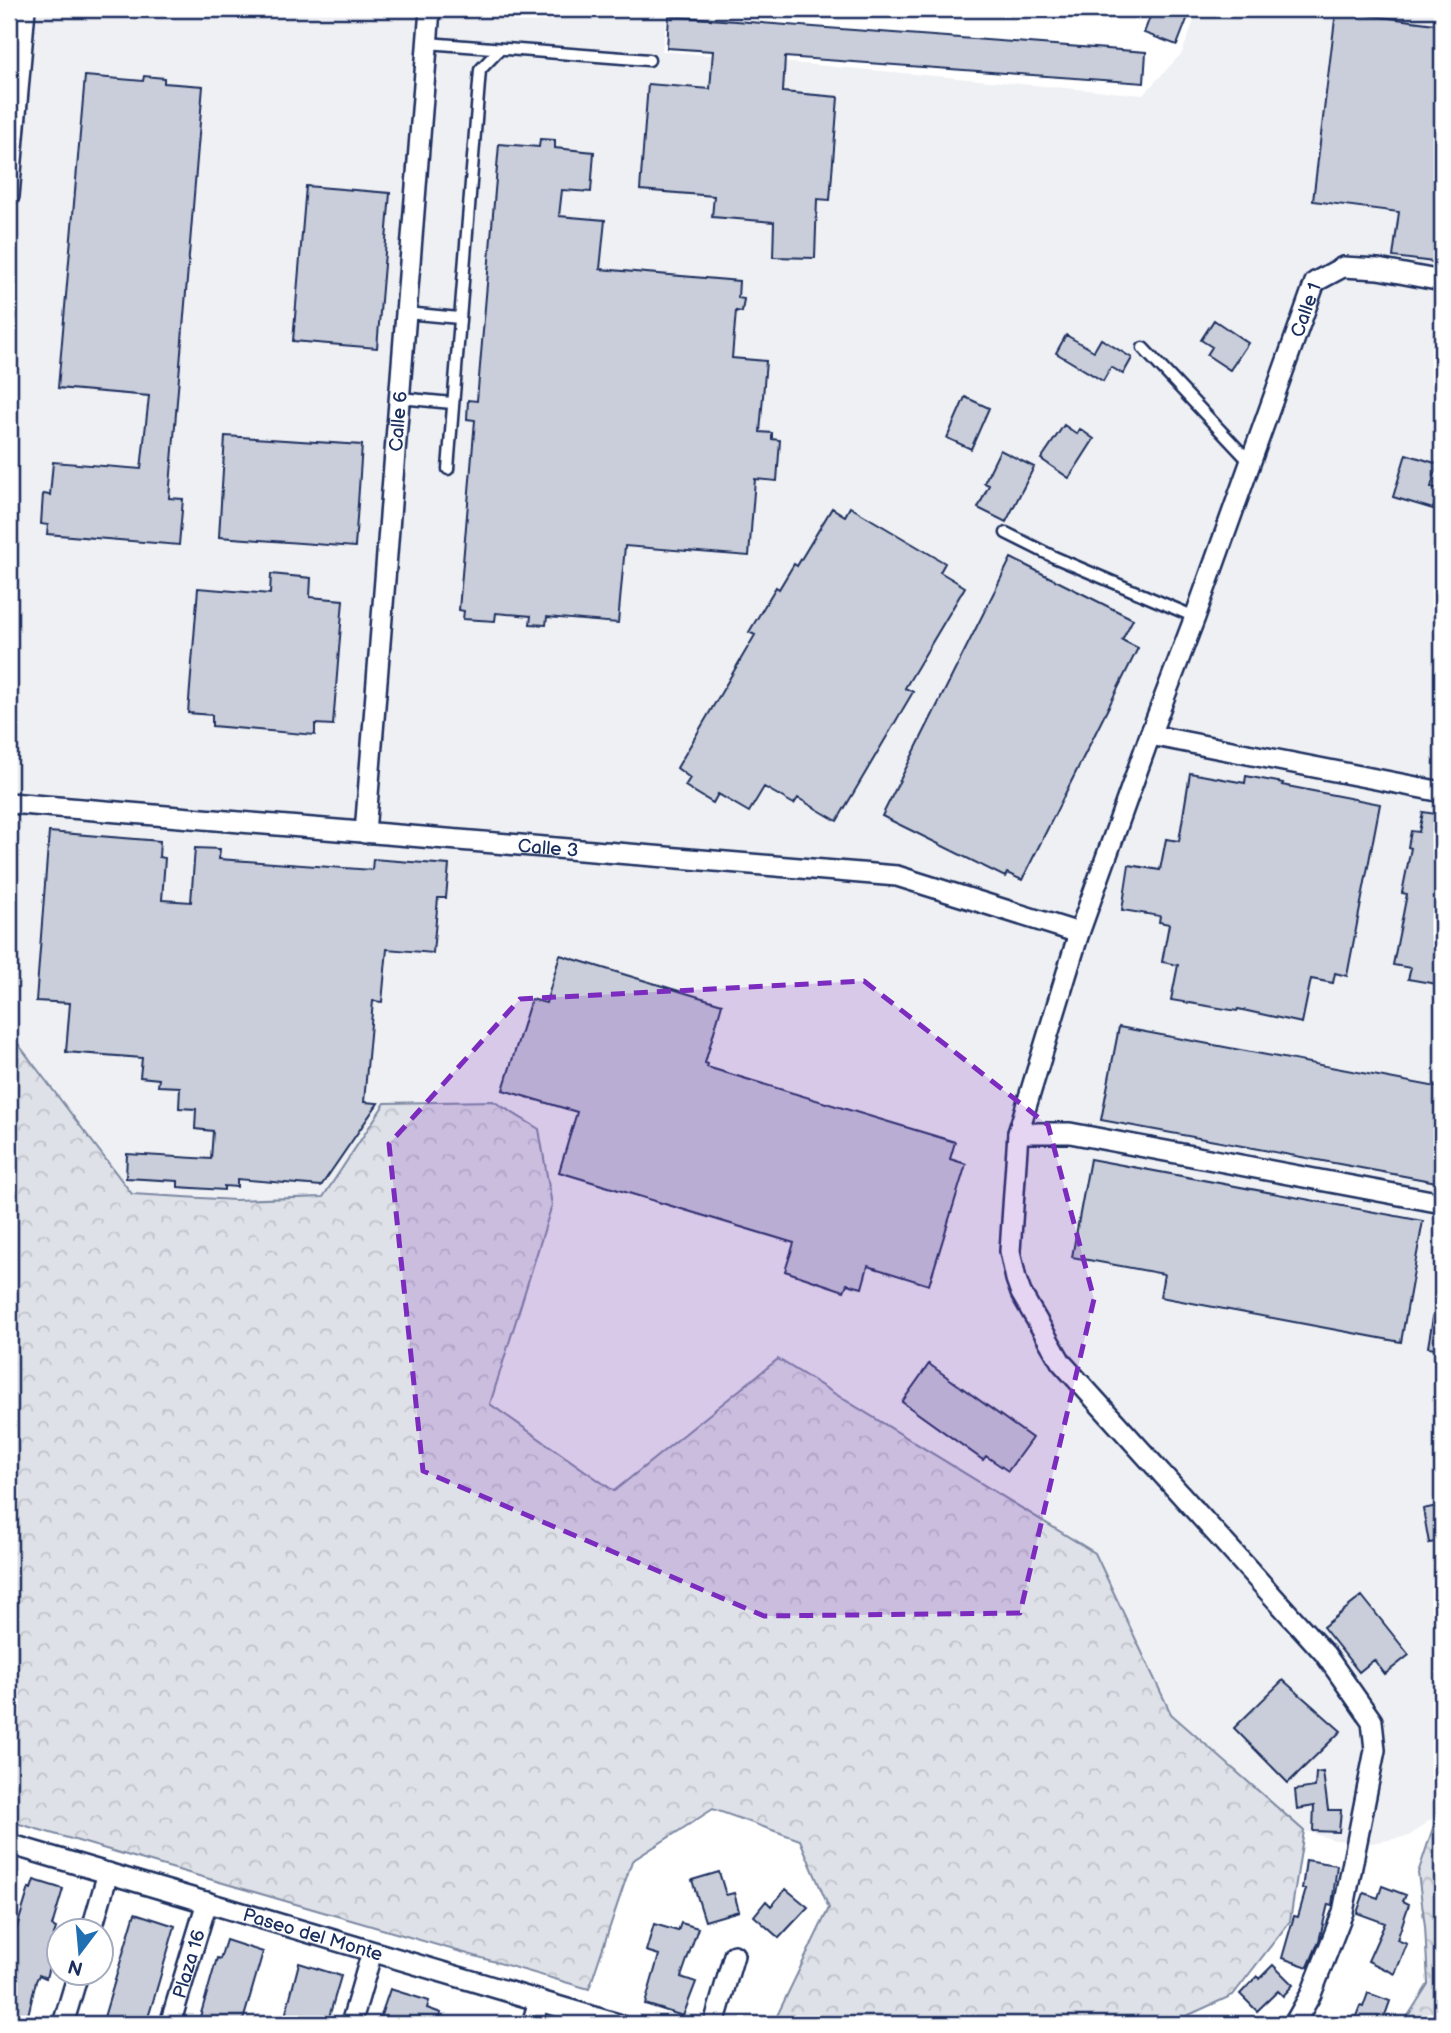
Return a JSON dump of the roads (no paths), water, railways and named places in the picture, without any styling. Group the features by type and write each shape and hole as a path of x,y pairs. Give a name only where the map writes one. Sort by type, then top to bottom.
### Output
{"street":[{"path":"9,196 25,9"},
{"name":"Calle 6","path":"365,833 430,9"},
{"name":"Calle 1","path":"1294,2024 1311,1994 1343,1912 1375,1750 1372,1721 1325,1654 1061,1362 1021,1293 1010,1251 1018,1133 1079,933 1315,282 1343,267 1378,269 1442,281"},
{"path":"1150,734 1442,792"},
{"name":"Calle 3","path":"9,803 897,876 1079,933"},
{"path":"1018,1133 1070,1133 1442,1203"},
{"name":"Paseo del Monte","path":"10,1851 108,1873 618,2024"},
{"path":"94,1918 108,1873"},
{"name":"Plaza 16","path":"170,2024 207,1902"},
{"path":"351,2024 372,1952"},
{"path":"713,2024 734,1955"},
{"path":"63,2024 74,1988"},
{"path":"532,2024 539,2001"}],"lane":[{"path":"428,43 649,60"},
{"path":"448,469 480,70 500,49"},
{"path":"406,313 459,318"},
{"path":"1143,348 1249,461"},
{"path":"400,398 453,403"},
{"path":"1006,533 1054,557 1195,617"}]}
